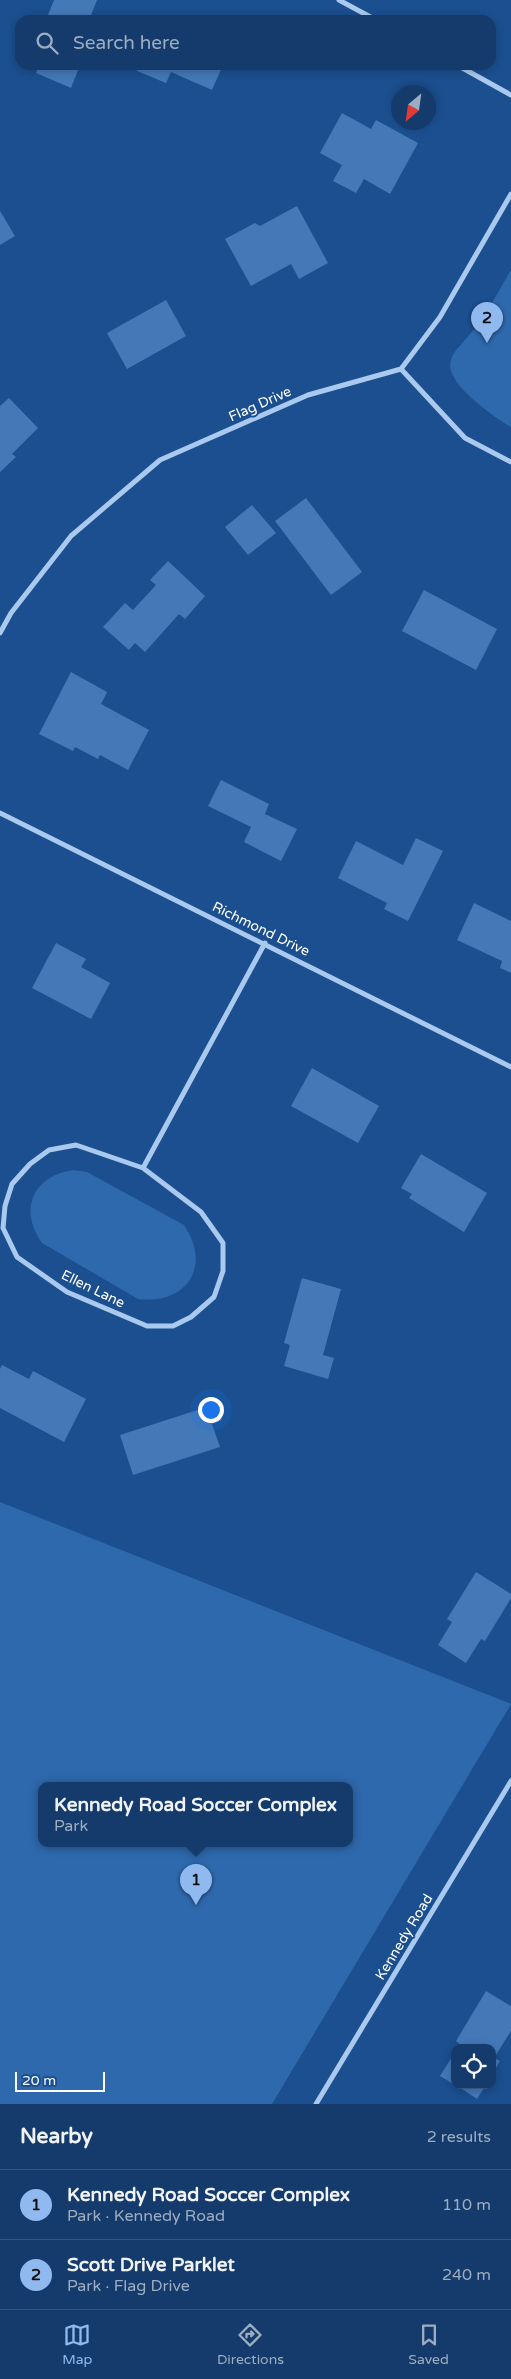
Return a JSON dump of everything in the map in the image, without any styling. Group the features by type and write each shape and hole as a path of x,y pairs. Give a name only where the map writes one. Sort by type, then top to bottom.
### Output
{"street":[{"path":"339,0 367,15"},
{"path":"466,70 511,95"},
{"path":"511,194 440,317 401,369 465,438 511,462"},
{"name":"Flag Drive","path":"0,633 11,613 71,536 160,460 308,395 401,369"},
{"name":"Richmond Drive","path":"0,813 265,943 511,1067"},
{"path":"143,1168 265,943"},
{"name":"Ellen Lane","path":"76,1145 143,1168 201,1212 223,1242 223,1271 214,1297 191,1318 173,1326 147,1326 67,1292 17,1257 3,1228 5,1206 12,1184 30,1164 49,1150 76,1145"},
{"name":"Kennedy Road","path":"316,2104 511,1781"}],"shaded area":[{"path":"511,270 511,427 484,409 465,392 452,374 450,366 451,358 484,315"},
{"path":"73,1170 87,1172 184,1225 192,1240 196,1255 195,1268 190,1280 181,1289 170,1296 155,1299 138,1299 42,1243 31,1218 34,1196 39,1187 48,1179 59,1173"},
{"path":"0,1502 511,1704 272,2104 0,2104"}],"building":[{"path":"54,0 97,0 91,15 48,15"},
{"path":"38,70 78,70 71,88 36,73"},
{"path":"221,70 212,90 171,72 166,83 137,71"},
{"path":"342,113 371,129 376,120 391,130 418,143 390,194 364,179 356,193 333,181 342,165 320,153"},
{"path":"297,206 328,263 299,279 291,264 251,286 225,239 255,223 260,226"},
{"path":"0,211 15,236 0,245"},
{"path":"166,300 186,336 127,369 107,333"},
{"path":"9,398 38,428 12,454 16,457 0,472 0,406"},
{"path":"306,498 362,572 331,595 275,521"},
{"path":"252,505 276,533 248,555 225,527"},
{"path":"168,561 205,596 185,619 179,614 145,652 135,643 129,650 103,627 125,603 133,610 156,585 150,580"},
{"path":"424,590 497,629 476,670 402,631"},
{"path":"71,672 107,692 101,704 149,730 128,770 100,755 98,759 75,747 73,751 39,734"},
{"path":"221,780 269,804 265,814 297,829 281,861 244,842 251,827 208,806"},
{"path":"416,838 443,851 408,921 384,909 387,903 338,878 356,841 403,865"},
{"path":"474,903 511,921 511,973 500,968 502,961 457,940"},
{"path":"56,943 86,959 81,967 110,983 91,1019 32,988"},
{"path":"312,1068 379,1106 358,1143 291,1106"},
{"path":"421,1154 487,1193 464,1232 409,1198 412,1194 401,1188"},
{"path":"302,1278 341,1289 323,1355 334,1358 328,1379 284,1366 290,1345 284,1343"},
{"path":"2,1365 29,1379 33,1371 86,1399 64,1442 0,1408 0,1369"},
{"path":"216,1404 222,1420 212,1424 220,1447 133,1475 120,1435"},
{"path":"476,1572 511,1594 511,1598 485,1641 481,1639 466,1663 438,1645 452,1622 447,1619"},
{"path":"486,1991 511,2006 511,2031 496,2055 496,2044 460,2044 456,2041"},
{"path":"451,2058 451,2083 440,2076"},
{"path":"496,2059 500,2061 496,2068"},
{"path":"462,2089 483,2089 477,2099"}],"place":[{"name":"Scott Drive Parklet","path":"487,343"},
{"name":"Kennedy Road Soccer Complex","path":"196,1905"}]}
